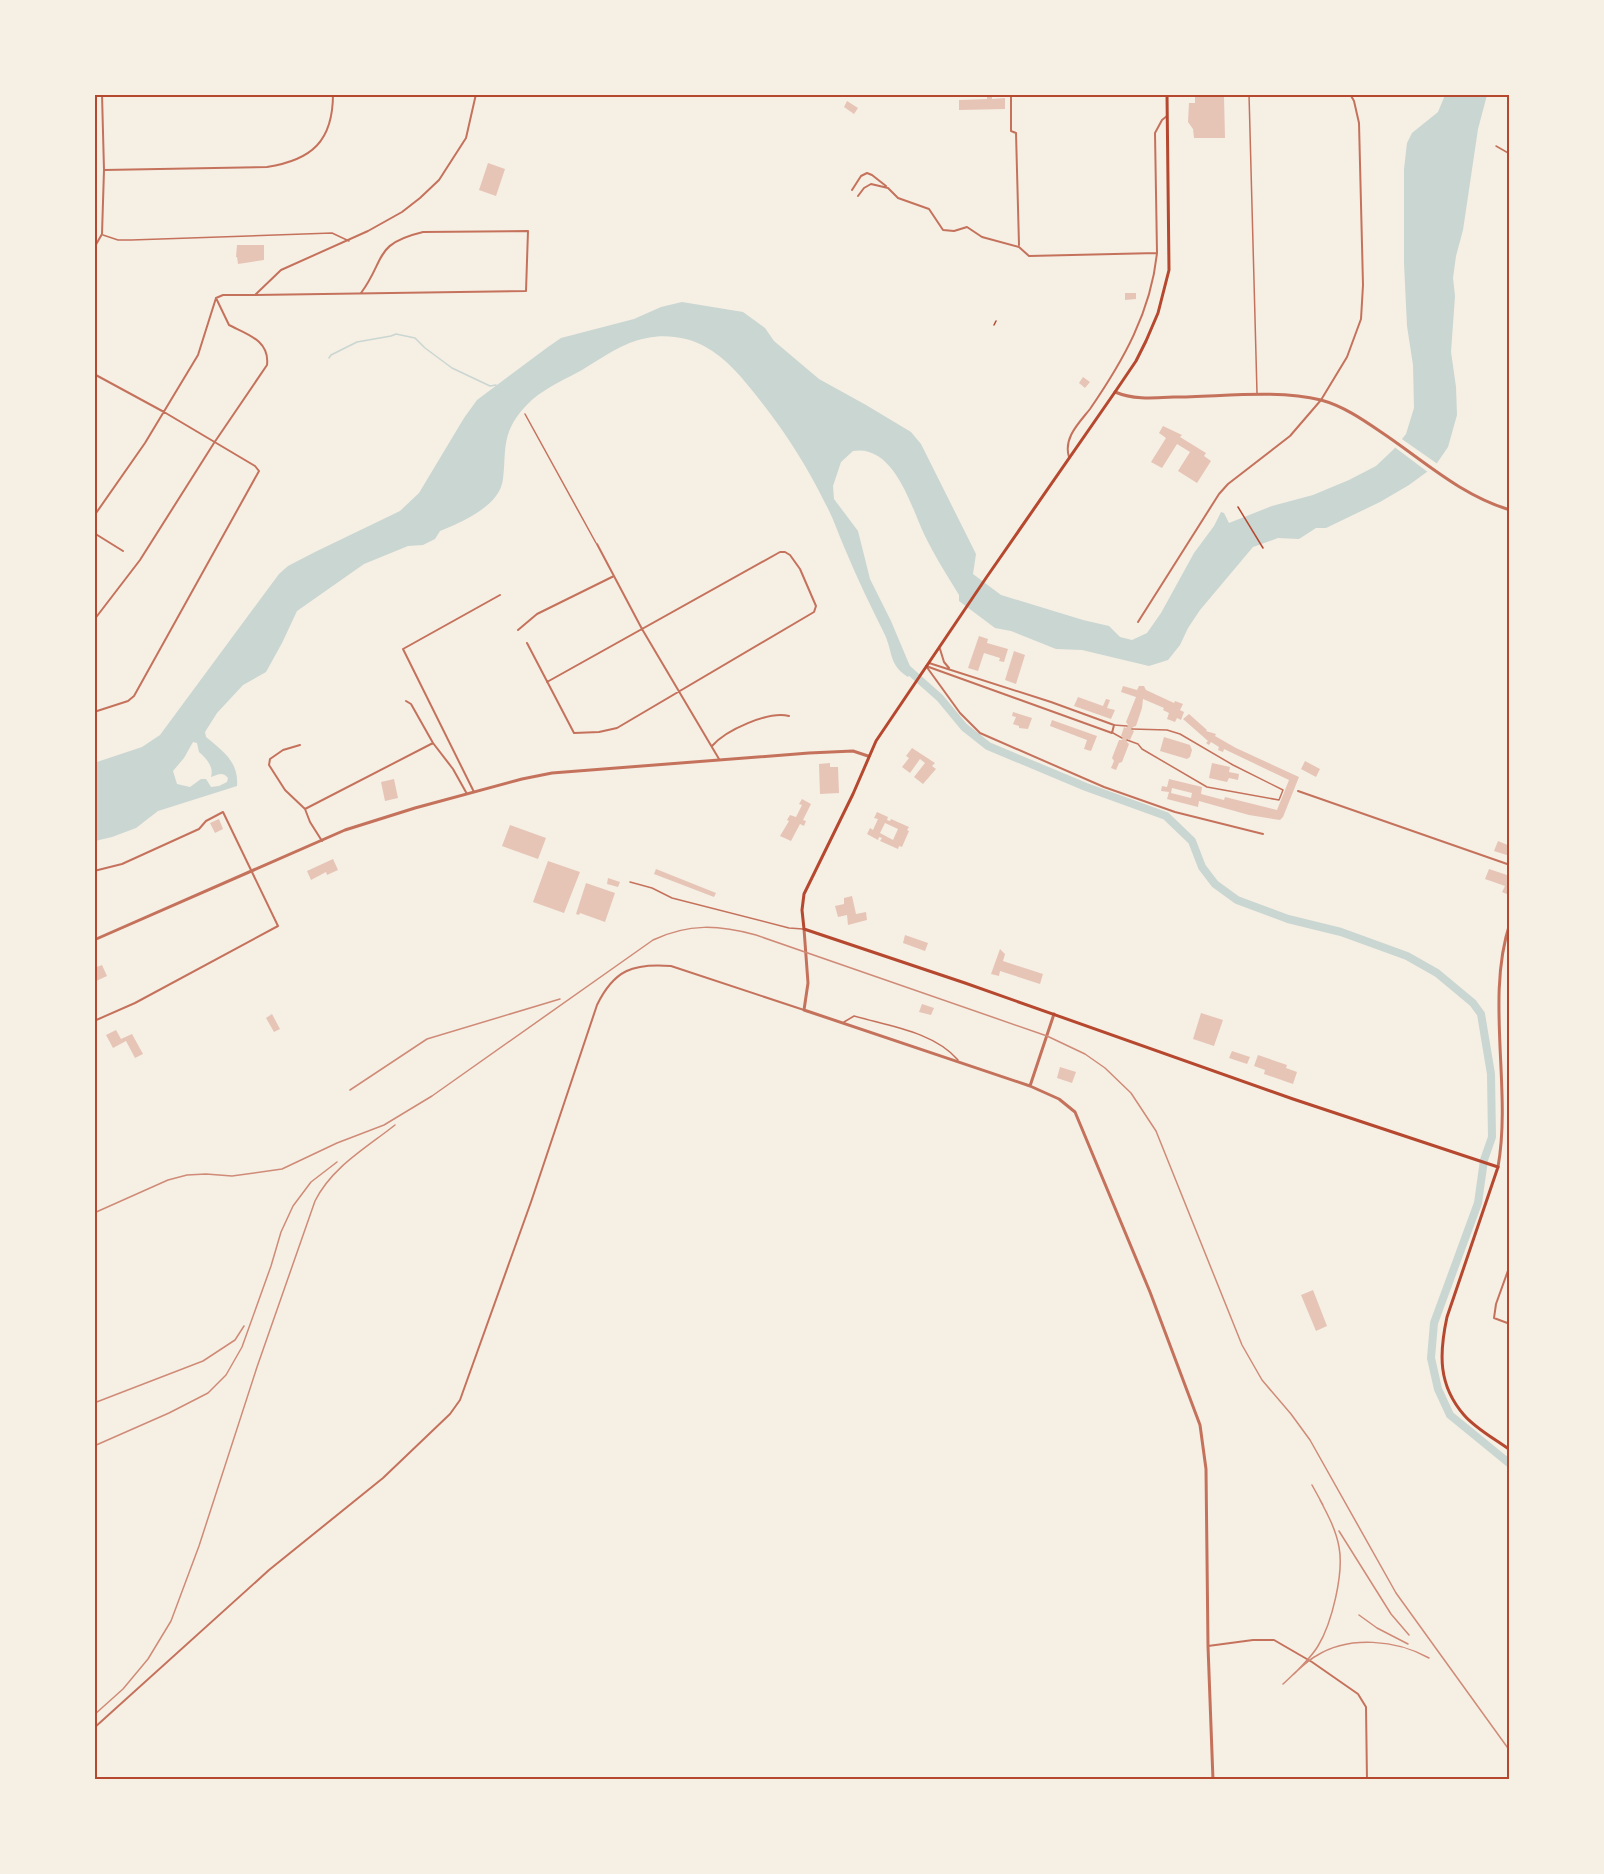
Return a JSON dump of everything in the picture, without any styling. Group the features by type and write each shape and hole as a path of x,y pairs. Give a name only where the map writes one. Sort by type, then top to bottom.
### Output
{"main road":[{"path":"1167,94 1170,261 1166,286 1146,341 1137,361 876,741 804,894 801,910 804,929 1054,1014 1293,1099 1498,1167 1447,1317 1440,1358 1453,1400 1465,1417 1509,1450"}],"street":[{"path":"94,248 102,234 104,170 102,94"},
{"path":"104,170 267,167 284,164 305,156 328,132 333,109 333,94"},
{"path":"255,295 281,270 349,241 402,212 439,180 466,138 476,94"},
{"path":"1011,94 1011,130 1016,134 1019,246"},
{"path":"1137,622 1219,494 1228,484 1290,436 1321,400 1347,357 1361,319 1363,285 1359,123 1350,94"},
{"path":"1069,459 1068,440 1124,355 1147,307 1157,253 1155,133 1167,116"},
{"path":"852,190 861,176 867,173 898,198 929,209 943,230 954,231 968,227 982,237 1019,246 1029,256 1157,253"},
{"path":"858,196 864,188 871,184 888,188"},
{"path":"216,298 223,295 526,291 528,231 423,232 412,235 390,244 382,254 370,281 361,292"},
{"path":"94,516 164,412 198,355 216,298"},
{"path":"94,621 140,560 214,443 254,385 267,361 262,345 250,335 229,325 216,298"},
{"path":"94,712 128,701 134,696 259,471 255,466 164,412 95,375"},
{"path":"1115,392 1124,396 1144,398 1257,395 1302,396 1321,400 1349,411 1473,496 1509,510"},
{"path":"94,533 123,551"},
{"path":"597,544 642,629 719,759"},
{"path":"527,643 574,733 598,732 616,728 679,690 737,659 814,612 816,606 800,570 790,555 780,552 548,682"},
{"path":"518,630 537,614 614,576"},
{"path":"474,792 404,649 500,595"},
{"path":"939,648 944,662 951,669"},
{"path":"927,665 951,669 1068,708 1114,725 1112,733 927,665"},
{"path":"927,665 960,713 980,733 1104,787 1175,812 1263,834"},
{"path":"406,701 411,704 467,794"},
{"path":"712,746 719,739 760,719 778,715 789,716"},
{"path":"305,809 433,742"},
{"path":"300,745 283,750 270,759 269,765 285,790 305,809 322,841"},
{"path":"94,940 358,825 544,774 823,752 853,751 868,756"},
{"path":"1298,791 1509,865"},
{"path":"94,871 122,864 199,829 206,821 223,812 278,926 135,1003 94,1021"},
{"path":"1498,1167 1503,1132 1500,989 1503,947 1509,923"},
{"path":"804,929 808,983 804,1010"},
{"path":"94,1728 269,1570 383,1478 450,1414 460,1400 469,1380 597,1005 604,990 617,974 652,964 670,966 1030,1086 1059,1099 1075,1112 1145,1281 1200,1425 1206,1469 1208,1646 1213,1779"},
{"path":"1030,1086 1054,1014"},
{"path":"1509,1265 1496,1304 1494,1318 1509,1324"},
{"path":"1208,1646 1253,1640 1274,1640 1312,1662 1358,1694 1366,1707 1367,1779"}],"lane":[{"path":"1249,94 1257,395"},
{"path":"1496,146 1509,154"},
{"path":"102,234 118,240 332,234 349,241"},
{"path":"525,414 597,544"},
{"path":"1065,715 1068,708"},
{"path":"1114,725 1127,726"},
{"path":"1127,740 1138,744 1142,749 1207,787 1279,800 1283,790 1233,765 1180,734 1167,730 1132,729"},
{"path":"1112,733 1122,738"},
{"path":"630,882 652,888 672,898 789,928 804,929"},
{"path":"843,1023 854,1016 929,1038 948,1049 960,1063"}],"path":[{"path":"994,325 996,321"},
{"path":"1238,507 1263,548"}],"shaded area":[{"path":"1445,95 1487,95 1478,129 1463,230 1453,278 1455,296 1451,352 1457,415 1448,447 1435,466 1380,502 1326,528 1316,528 1299,539 1278,538 1253,547 1200,610 1180,645 1168,660 1149,666 1082,650 1056,649 1011,631 995,628 959,601 959,595 932,550 907,494 890,467 880,457 867,451 853,451 841,462 833,486 834,499 858,531 870,579 912,671 908,677 894,663 885,635 818,489 795,449 759,399 728,363 704,346 676,337 647,338 613,351 549,388 526,405 508,433 503,479 500,489 488,505 469,518 440,531 435,539 423,545 408,546 364,564 297,611 266,672 243,685 217,713 205,732 206,737 224,752 233,764 237,786 158,811 136,828 95,841 94,763 142,747 160,735 279,574 288,566 400,511 419,493 477,400 561,338 634,319 661,307 682,302 743,312 765,328 774,341 819,379 911,432 921,444 976,554 973,574 1001,595 1109,626 1120,637 1132,640 1147,633 1221,512 1224,513 1229,523 1272,506 1313,495 1349,480 1376,466 1406,434 1414,408 1413,365 1407,326 1404,263 1404,169 1407,143 1412,133 1438,112","holes":["193,742 197,743 199,752 211,767 211,777 224,775 228,778 227,782 211,787 206,779 201,779 190,787 177,784 173,771"]}],"pier":[{"path":"1399,437 1439,465 1429,473 1393,446"}],"building":[{"path":"1202,94 1216,94 1224,97 1225,138 1194,138 1193,129 1188,122 1189,103 1195,103 1195,97"},
{"path":"987,97 1005,98 1005,109 959,110 959,100 987,99"},
{"path":"847,101 858,108 854,114 844,107"},
{"path":"488,163 505,169 496,196 479,190"},
{"path":"237,245 264,245 264,260 238,264"},
{"path":"1125,293 1136,293 1136,299 1125,300"},
{"path":"1083,377 1090,382 1085,388 1079,383"},
{"path":"1163,426 1182,435 1180,437 1206,453 1204,456 1211,461 1197,483 1178,471 1190,452 1177,444 1162,468 1151,462 1166,438 1159,433"},
{"path":"979,636 988,639 987,643 1008,649 1004,662 999,661 1000,658 984,653 978,671 968,668"},
{"path":"1014,651 1025,655 1016,684 1005,680"},
{"path":"1123,686 1137,690 1139,686 1144,686 1146,690 1174,703 1175,701 1183,704 1180,710 1184,712 1181,720 1177,718 1175,722 1167,719 1169,713 1163,710 1164,708 1143,699 1136,726 1133,727 1134,731 1130,740 1128,739 1129,744 1122,762 1116,770 1111,768 1114,761 1112,758 1119,740 1122,740 1124,727 1128,725 1126,722 1136,697 1121,692"},
{"path":"1078,697 1103,706 1106,699 1110,700 1107,708 1115,710 1111,719 1074,706"},
{"path":"1013,712 1032,718 1028,729 1019,728 1013,724 1016,717 1012,716"},
{"path":"1189,714 1206,731 1216,734 1215,736 1236,748 1299,777 1280,820 1249,815 1199,801 1198,807 1167,799 1169,792 1161,791 1162,786 1167,787 1169,779 1202,787 1201,794 1224,800 1225,797 1277,810 1289,780 1224,749 1223,752 1218,750 1219,747 1211,742 1209,745 1206,743 1208,741 1183,719","holes":["1172,788 1192,793 1191,798 1171,793"]},
{"path":"1052,720 1097,736 1091,751 1084,749 1087,740 1050,726"},
{"path":"1164,737 1190,745 1192,750 1190,757 1187,759 1160,751"},
{"path":"912,748 935,763 932,766 936,769 923,784 914,777 925,763 920,759 910,773 902,767 909,758 906,756"},
{"path":"1305,761 1320,769 1316,777 1301,769"},
{"path":"830,763 830,767 838,767 839,793 820,794 819,764"},
{"path":"1212,763 1230,767 1229,772 1239,774 1238,780 1229,778 1227,782 1209,778"},
{"path":"394,779 398,798 385,801 381,782"},
{"path":"802,799 811,804 803,820 806,821 804,826 800,824 791,841 780,836 790,815 796,817 802,805 799,804"},
{"path":"877,812 888,817 887,820 891,819 909,827 902,847 899,846 898,849 880,841 882,838 879,837 878,840 867,834 870,828 873,830 878,819 874,818","holes":["885,823 898,829 893,840 880,833"]},
{"path":"219,819 223,829 215,833 210,823"},
{"path":"510,825 546,838 538,859 502,846"},
{"path":"1498,841 1510,846 1510,856 1494,851"},
{"path":"333,859 338,870 327,875 326,872 311,880 307,871"},
{"path":"548,861 580,872 564,913 533,902"},
{"path":"656,869 716,893 714,897 654,874"},
{"path":"1489,869 1510,876 1509,895 1502,892 1505,886 1485,879"},
{"path":"608,878 620,882 618,887 607,884"},
{"path":"586,883 615,893 605,922 580,913 576,914"},
{"path":"852,896 856,914 866,912 867,920 848,925 847,915 838,917 835,906 844,904 844,898"},
{"path":"905,935 928,943 925,951 903,943"},
{"path":"1000,949 1005,954 1003,961 1043,974 1040,984 1000,971 999,976 991,974"},
{"path":"102,965 107,976 94,982 94,968"},
{"path":"922,1004 934,1008 931,1015 919,1012"},
{"path":"1201,1013 1223,1020 1214,1046 1193,1039"},
{"path":"272,1014 280,1029 274,1032 266,1018"},
{"path":"116,1030 121,1039 132,1034 143,1054 135,1058 126,1041 113,1048 106,1035"},
{"path":"1232,1051 1250,1057 1247,1064 1229,1058"},
{"path":"1258,1055 1287,1065 1286,1068 1297,1072 1293,1084 1264,1074 1265,1070 1254,1066"},
{"path":"1060,1067 1076,1072 1072,1083 1057,1078"},
{"path":"1313,1290 1327,1326 1316,1331 1301,1295"}],"waterway":[{"path":"329,358 357,342 396,334 415,338 452,368 490,386 496,385"},
{"path":"904,666 940,698 964,727 988,746 1086,787 1166,816 1192,841 1202,867 1215,884 1237,900 1288,919 1341,932 1407,956 1437,973 1473,1003 1481,1014 1491,1074 1492,1137 1484,1160 1478,1203 1434,1323 1431,1358 1438,1389 1450,1415 1510,1464"}],"railway":[{"path":"94,1213 168,1180 187,1175 232,1176 282,1169 337,1143 384,1125 432,1096 653,940 666,934 692,928 729,929 756,935 1047,1036 1085,1054 1105,1068 1131,1093 1156,1131 1242,1345 1262,1380 1310,1440 1396,1593 1510,1751"},
{"path":"350,1090 427,1039 560,999"},
{"path":"94,1715 123,1689 148,1659 171,1621 199,1546 257,1367 315,1201 340,1168 395,1125"},
{"path":"94,1446 208,1393 226,1375 242,1347 281,1232 293,1206 311,1182 337,1162"},
{"path":"94,1403 203,1361 235,1340 244,1326"},
{"path":"1312,1485 1323,1505"},
{"path":"1294,1674 1313,1653 1323,1636 1338,1584 1340,1570 1338,1541 1320,1500"},
{"path":"1339,1531 1391,1614 1409,1635"},
{"path":"1359,1615 1377,1628 1408,1644"},
{"path":"1283,1684 1312,1659 1329,1649 1343,1645 1373,1642 1388,1644 1429,1658"}]}
